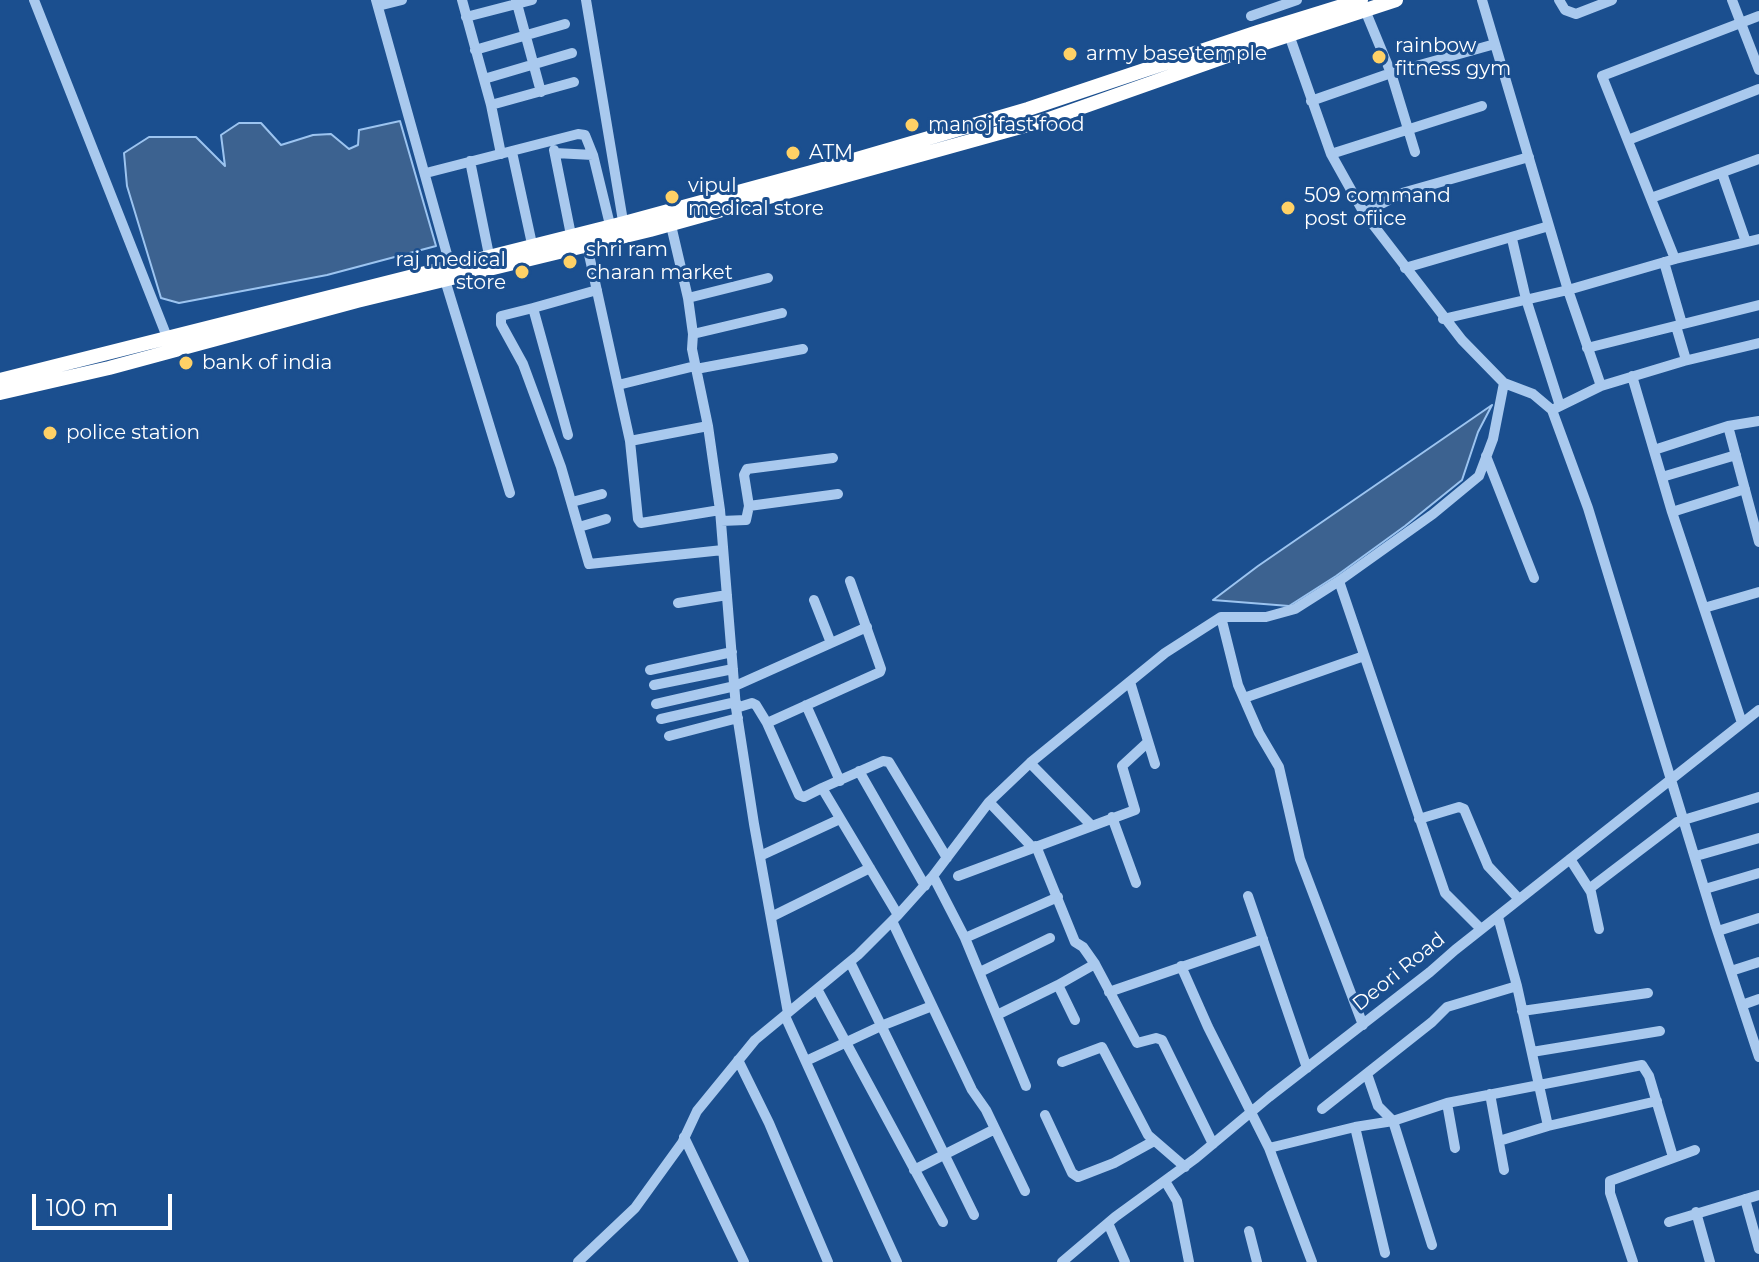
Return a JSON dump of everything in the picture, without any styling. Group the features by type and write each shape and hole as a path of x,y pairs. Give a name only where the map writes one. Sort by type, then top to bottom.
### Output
{"highway":[{"path":"0,393 450,265 532,244 618,231 1046,120 1287,30 1363,5 1396,0"},
{"path":"1287,30 1338,4 1363,5"},
{"path":"0,380 445,280 581,237"}],"street":[{"path":"34,0 170,344"},
{"path":"402,0 377,3 450,265"},
{"path":"462,0 532,244"},
{"path":"466,17 532,0"},
{"path":"586,0 618,231"},
{"path":"1251,16 1297,0"},
{"path":"1482,0 1568,290 1601,386"},
{"path":"1559,0 1565,10 1576,14 1612,0"},
{"path":"1732,0 1759,70"},
{"path":"517,2 541,92"},
{"path":"1363,5 1391,73 1415,152"},
{"path":"1686,360 1670,260 1651,198 1603,74 1759,16"},
{"path":"475,50 565,24"},
{"path":"1287,30 1331,154 1364,213 1443,319 1504,383 1533,394 1556,408"},
{"path":"1311,101 1391,73 1495,44"},
{"path":"484,79 572,53"},
{"path":"491,105 574,82"},
{"path":"1628,140 1759,89"},
{"path":"1331,154 1482,106"},
{"path":"426,173 552,140 585,135 618,231"},
{"path":"552,140 597,290 630,441 638,519 641,523 720,516 745,521 749,506 744,475 747,469 833,458"},
{"path":"555,153 593,155"},
{"path":"1364,213 1402,193 1529,157"},
{"path":"1651,198 1759,159"},
{"path":"470,161 489,255"},
{"path":"1722,173 1746,242"},
{"path":"668,218 688,298 692,349 708,426 720,516 737,710 786,1014 897,1262"},
{"path":"1405,268 1549,226"},
{"path":"1512,239 1556,408 1759,1055"},
{"path":"1443,319 1568,290 1670,260 1759,239"},
{"path":"688,298 768,278"},
{"path":"445,280 510,493"},
{"path":"597,290 501,316 501,324 523,364 572,502 587,560 593,565 723,550"},
{"path":"1587,348 1759,305"},
{"path":"533,308 568,435"},
{"path":"693,334 782,313"},
{"path":"1556,408 1601,386 1632,376 1759,343"},
{"path":"618,385 803,349"},
{"path":"1632,376 1672,512 1742,723"},
{"path":"578,1262 635,1208 684,1137 697,1111 755,1040 850,962 895,918 925,886 989,802 1030,763 1165,653 1221,617 1281,614 1295,609 1433,514 1479,476 1493,439 1504,383"},
{"path":"1654,450 1728,426 1759,421"},
{"path":"630,441 708,426"},
{"path":"1728,426 1757,525 1759,542"},
{"path":"1662,477 1736,455"},
{"path":"1486,456 1534,578"},
{"path":"1672,512 1745,489"},
{"path":"572,502 602,494"},
{"path":"749,506 838,494"},
{"path":"579,527 606,519"},
{"path":"767,723 880,672 850,581"},
{"path":"1339,581 1445,893 1481,929"},
{"path":"1704,608 1759,592"},
{"path":"678,603 727,595"},
{"path":"814,600 831,643"},
{"path":"1221,617 1238,685 1259,733 1279,767 1300,859 1363,1025"},
{"path":"656,704 735,686 867,627"},
{"path":"650,670 732,652"},
{"path":"1244,698 1364,656"},
{"path":"654,685 733,669"},
{"path":"1130,682 1155,764"},
{"path":"669,736 754,704 767,723 799,795 804,797 883,761 893,764 947,858"},
{"path":"806,705 840,781"},
{"path":"661,719 737,710"},
{"name":"Deori Road","path":"1066,1260 1108,1223 1185,1167 1481,929 1742,723 1758,714"},
{"path":"958,876 1131,812 1136,808 1122,766 1148,742"},
{"path":"1030,763 1091,825"},
{"path":"859,771 925,886"},
{"path":"822,788 870,868 972,1090 1025,1191"},
{"path":"1589,889 1685,818 1759,797"},
{"path":"989,802 1034,847 1075,942 1083,947 1095,964 1137,1043 1156,1038 1162,1040 1213,1144"},
{"path":"1419,819 1459,807 1464,809 1488,866 1519,899"},
{"path":"1112,817 1136,883"},
{"path":"760,856 840,819"},
{"path":"1696,856 1759,838"},
{"path":"1570,859 1596,903 1599,929"},
{"path":"771,917 870,868"},
{"path":"1705,889 1759,873"},
{"path":"933,876 965,938 1026,1086"},
{"path":"1248,896 1307,1068"},
{"path":"965,938 1058,897"},
{"path":"1498,917 1517,986 1548,1126"},
{"path":"1718,931 1759,918"},
{"path":"980,972 1050,938"},
{"path":"1109,992 1263,939"},
{"path":"850,962 974,1215"},
{"path":"1731,971 1759,962"},
{"path":"997,1015 1095,964"},
{"path":"1181,966 1269,1148 1312,1262"},
{"path":"1058,985 1075,1020"},
{"path":"1322,1109 1447,1007 1517,986"},
{"path":"817,989 943,1222"},
{"path":"1522,1011 1648,993"},
{"path":"1742,1005 1759,999"},
{"path":"806,1061 932,1006"},
{"path":"1532,1052 1660,1031"},
{"path":"1062,1062 1102,1047 1148,1135 1185,1167"},
{"path":"738,1060 769,1123 828,1262"},
{"path":"1269,1148 1393,1121 1447,1103 1642,1065 1647,1069 1673,1157"},
{"path":"1367,1074 1378,1106 1393,1121 1432,1245"},
{"path":"1490,1094 1504,1170"},
{"path":"1499,1141 1548,1126 1657,1101"},
{"path":"1447,1103 1455,1148"},
{"path":"1045,1115 1074,1176 1082,1176 1114,1163 1154,1141"},
{"path":"1355,1127 1385,1253"},
{"path":"914,1170 995,1129"},
{"path":"684,1137 744,1262"},
{"path":"1633,1262 1610,1193 1610,1181 1695,1150"},
{"path":"1165,1181 1177,1201 1189,1262"},
{"path":"1669,1222 1759,1195"},
{"path":"1745,1199 1759,1249"},
{"path":"1696,1212 1710,1262"},
{"path":"1108,1223 1125,1262"},
{"path":"1249,1231 1257,1262"}],"water":[{"path":"400,121 436,246 327,275 179,303 161,298 127,186 124,153 149,137 196,137 225,166 221,135 239,123 261,123 281,145 313,135 331,134 349,149 358,145 359,130"},
{"path":"1492,405 1478,432 1462,480 1336,576 1289,606 1213,600 1258,566"}],"place":[{"name":"army base temple","path":"1070,54"},
{"name":"rainbow fitness gym","path":"1379,57"},
{"name":"manoj fast food","path":"912,125"},
{"name":"ATM","path":"793,153"},
{"name":"vipul medical store","path":"672,197"},
{"name":"509 command post ofiice","path":"1288,208"},
{"name":"shri ram charan market","path":"570,262"},
{"name":"raj medical store","path":"522,272"},
{"name":"bank of india","path":"186,363"},
{"name":"police station","path":"50,433"}]}
